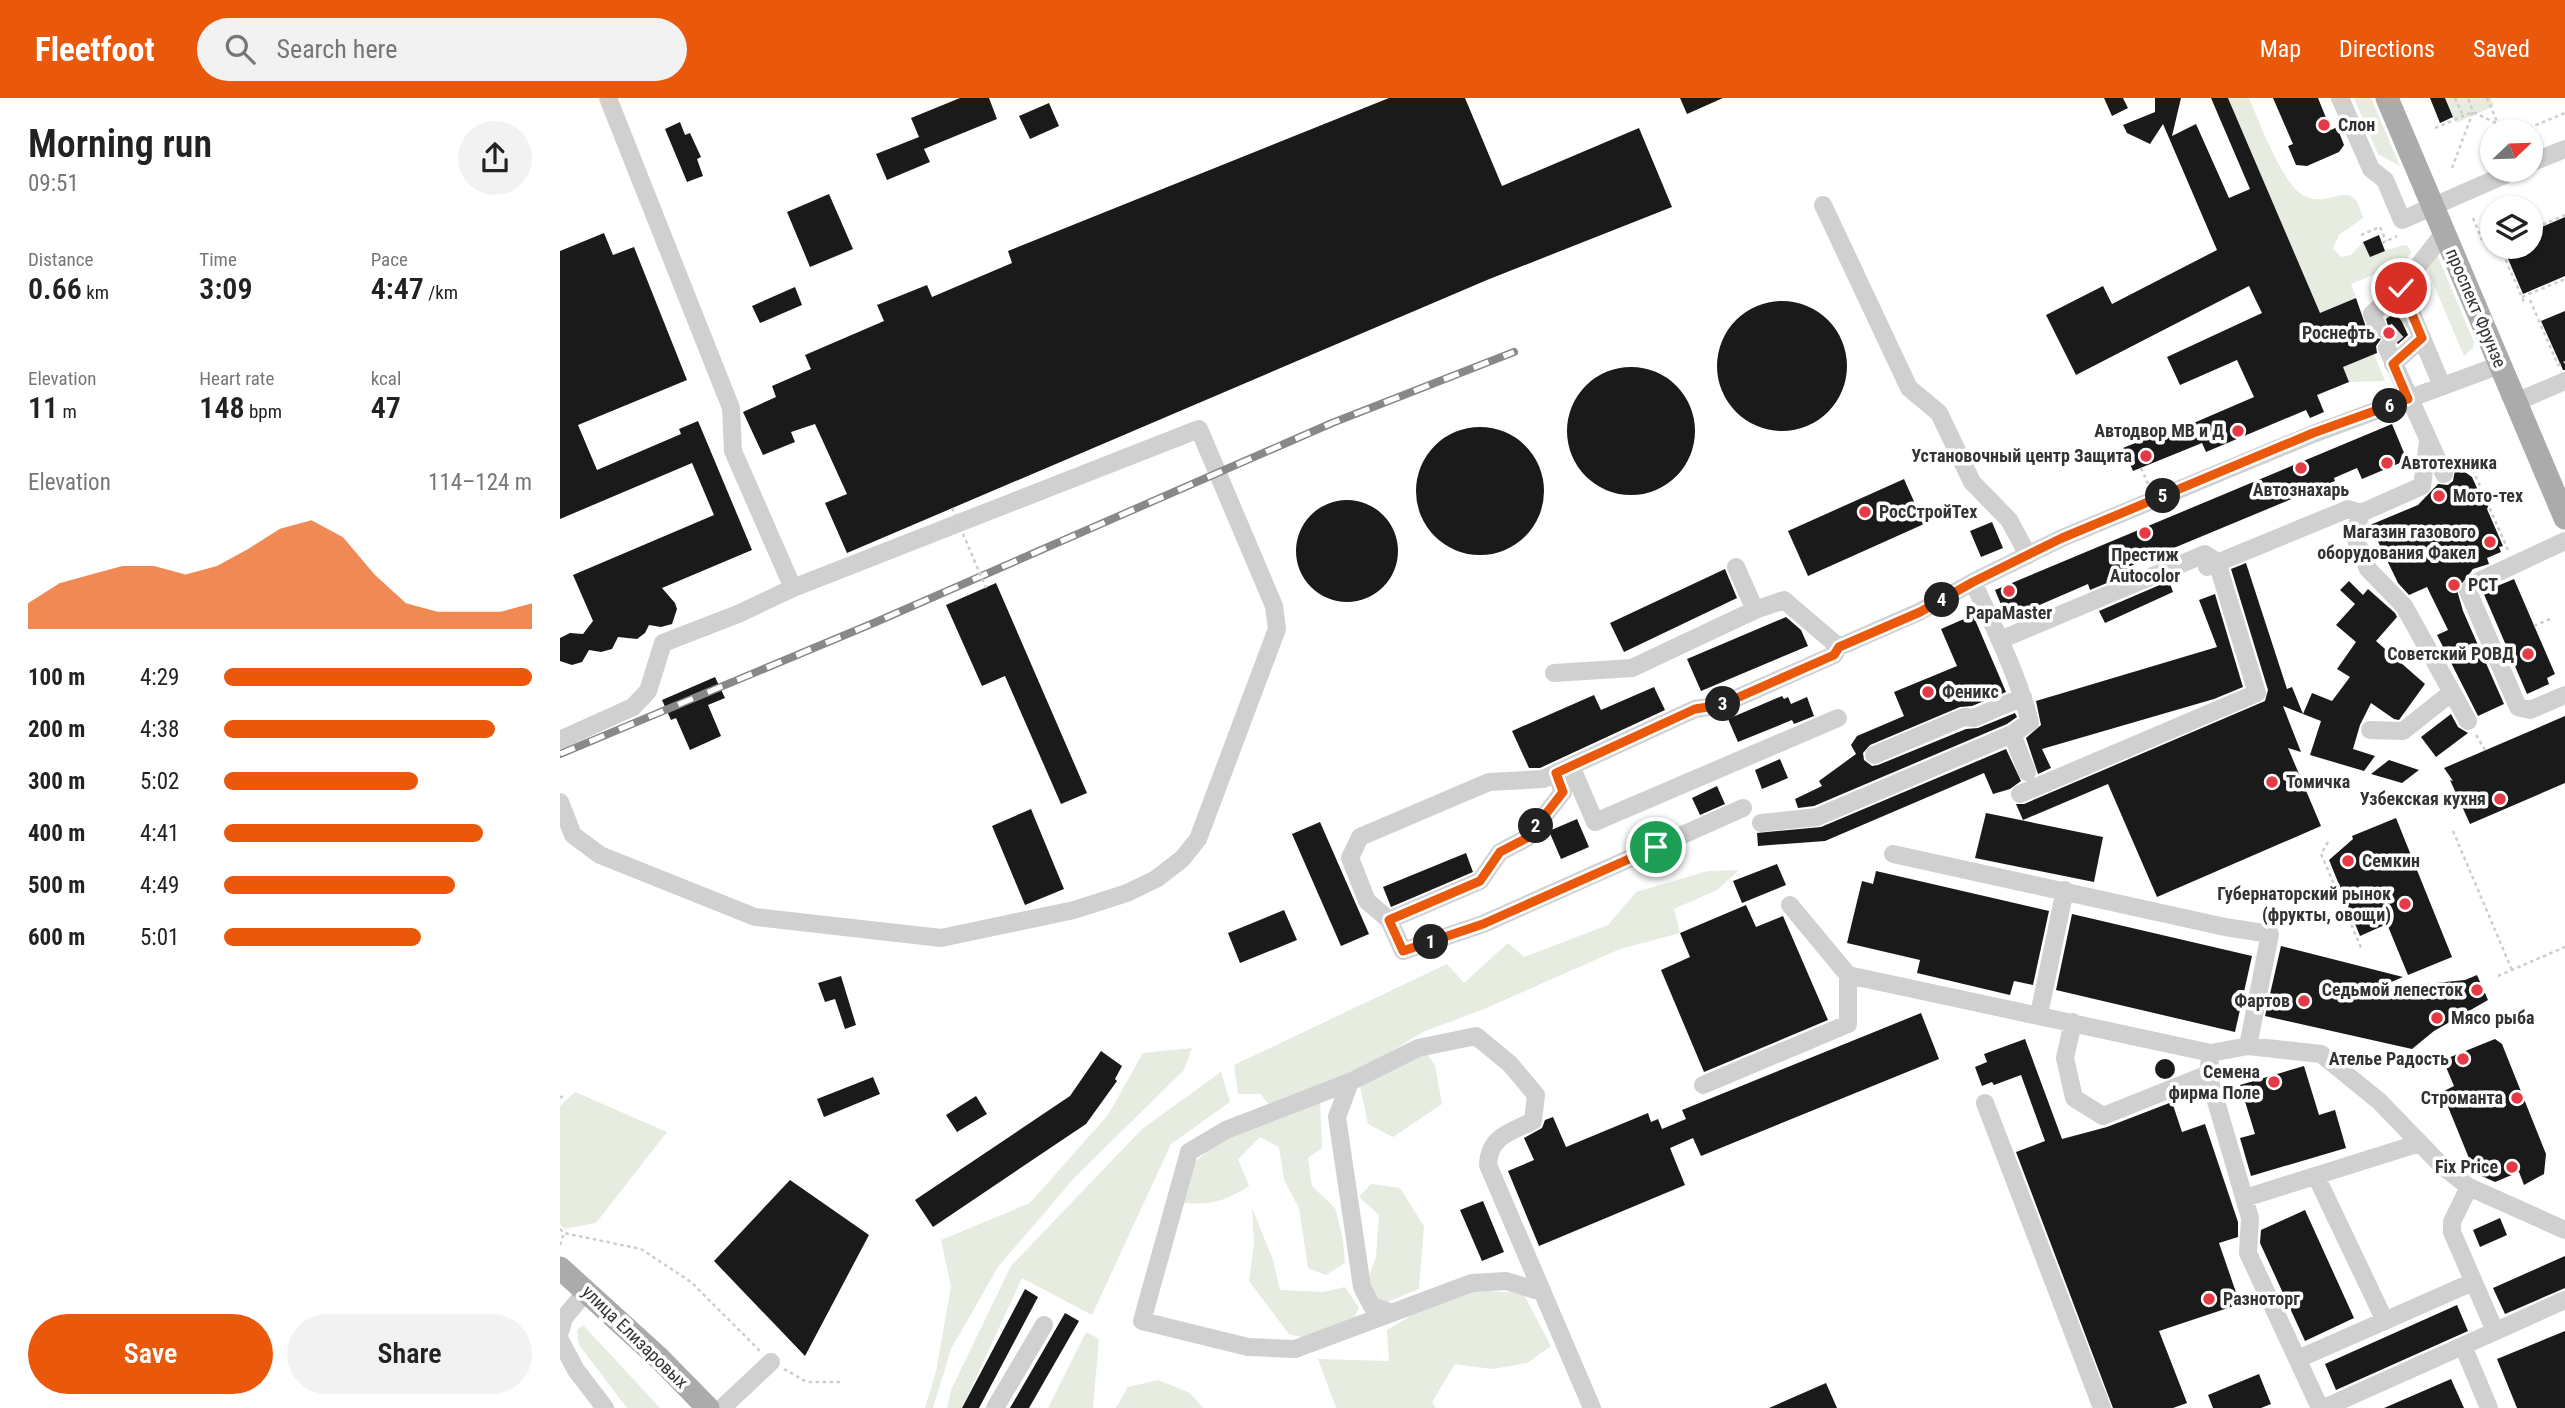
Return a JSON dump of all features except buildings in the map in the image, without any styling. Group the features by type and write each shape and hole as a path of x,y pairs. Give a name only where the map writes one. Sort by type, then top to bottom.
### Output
{"main road":[{"name":"проспект Фрунзе","path":"2387,98 2565,518"},
{"name":"улица Елизаровых","path":"560,1268 587,1290 708,1408"}],"street":[{"path":"608,98 731,408 733,451 793,588"},
{"path":"2340,98 2371,169 2385,180 2402,220 2489,182"},
{"path":"2543,158 2565,149"},
{"path":"1823,205 1909,387 1939,413 1972,482 2009,520 2028,555"},
{"path":"2378,328 2372,314 2401,288 2444,233"},
{"path":"2401,288 2411,319 2442,386"},
{"path":"2422,338 2390,356 2443,473"},
{"path":"1743,808 1483,924 1403,951 1389,920 1367,901 1350,858 1360,837 1489,782 1543,779 1695,709 1721,705 1834,655 1839,647 1920,612 2028,555 2313,433 2500,365"},
{"path":"2516,402 2561,373"},
{"path":"560,740 633,706 648,691 663,643 738,614 793,588 1199,429 1274,606 1277,629 1198,839 1182,859 1156,879 1126,893 1074,910 941,939 755,916 600,855 573,835 560,802"},
{"path":"2212,565 2348,509 2361,513 2422,486 2428,442"},
{"path":"2361,513 2354,535 2368,569 2404,606 2468,721"},
{"path":"2565,541 2470,586 2469,597 2518,707 2530,710 2565,695"},
{"path":"2000,640 2205,554 2212,565 2257,693 2020,794"},
{"path":"1736,567 1755,610"},
{"path":"1760,823 1817,817 2012,734 2030,722 2000,640 1973,582"},
{"path":"1554,673 1632,668 1755,610 1784,600 1839,647"},
{"path":"2370,730 2403,731 2451,693"},
{"path":"1874,755 2023,697"},
{"path":"1564,770 1595,822 1838,718"},
{"path":"2012,734 2027,772"},
{"path":"1389,920 1480,881 1500,852 1527,838 1563,792 1564,770"},
{"path":"1893,854 2225,927 2270,934 2248,1046"},
{"path":"2039,1014 2065,890"},
{"path":"1790,905 1848,975 2211,1053 2248,1046 2320,1054 2379,1101 2441,1165 2469,1187 2565,1230"},
{"path":"1703,1085 1848,1024 1848,975"},
{"path":"2073,1022 2065,1058 2074,1098 2103,1116 2208,1074"},
{"path":"1542,1292 1506,1281 1472,1283 1295,1349 1248,1347 1142,1321 1189,1152 1226,1130 1350,1082 1418,1048 1476,1036 1510,1064 1536,1095 1533,1121 1501,1136 1493,1143 1488,1153 1488,1164 1592,1408"},
{"path":"2211,1053 2208,1074 2250,1218 2248,1253 2322,1408 2565,1300"},
{"path":"1350,1082 1337,1117 1362,1286 1372,1306 1393,1313"},
{"path":"1985,1103 2102,1408"},
{"path":"2245,1198 2420,1143"},
{"path":"2316,1176 2385,1321"},
{"path":"2469,1187 2452,1222 2452,1232 2495,1331"},
{"path":"2298,1359 2473,1282"},
{"path":"560,1332 564,1318 587,1290"},
{"path":"995,1408 1044,1325"},
{"path":"560,1340 576,1370 606,1408"},
{"path":"2463,1346 2489,1408"},
{"path":"722,1408 771,1362"}],"path":[{"path":"2452,168 2473,112 2468,98"},
{"path":"2435,128 2473,112 2498,124 2487,98"},
{"path":"2457,99 2463,116"},
{"path":"2543,122 2565,113"},
{"path":"2543,224 2565,215"},
{"path":"2473,218 2480,235"},
{"path":"2361,235 2380,227 2384,242 2407,232"},
{"path":"2505,259 2524,302"},
{"path":"2522,297 2565,279"},
{"path":"2530,300 2561,373"},
{"path":"2443,473 2452,467 2473,470 2514,564"},
{"path":"952,508 986,588"},
{"path":"2534,626 2550,619"},
{"path":"2454,831 2512,970"},
{"path":"2328,842 2321,853 2362,950"},
{"path":"2498,976 2565,947"},
{"path":"560,1229 564,1233 641,1249 691,1282 771,1362 807,1382 840,1382"},
{"path":"560,1245 564,1233"}],"shaded area":[{"path":"2228,98 2249,98 2280,167 2297,191 2316,199 2347,195 2358,205 2363,218 2339,235 2333,248 2341,257 2351,255 2363,242 2385,251 2408,246 2411,252 2406,261 2351,284 2356,298 2337,306 2374,354 2385,381 2349,382"},
{"path":"2354,98 2371,98 2400,166 2378,154"},
{"path":"2445,98 2491,98 2494,106 2456,123"},
{"path":"2436,252 2474,342 2473,348 2464,356 2427,269"},
{"path":"1739,870 1717,890 1674,909 1680,933 1620,949 1484,1009 1425,1031 1356,1072 1270,1106 1261,1094 1238,1094 1234,1065 1447,964 1464,983 1508,943 1524,957 1608,925 1636,892 1708,871"},
{"path":"1192,1048 1184,1070 1075,1177 998,1267 951,1349 933,1408 925,1408 936,1372 951,1286 941,1240 1030,1203 1108,1115 1143,1053"},
{"path":"1425,1051 1435,1065 1442,1104 1393,1137 1368,1124 1359,1081"},
{"path":"1221,1072 1230,1102 1171,1144 1092,1315 1022,1278 962,1408 947,1408 951,1390 1011,1266 1142,1129"},
{"path":"575,1092 667,1132 596,1223 564,1229 560,1224 560,1106"},
{"path":"1320,1100 1322,1148 1308,1158 1312,1186 1335,1208 1343,1239 1345,1263 1326,1275 1308,1268 1299,1208 1284,1180 1279,1147 1260,1137 1238,1159 1249,1186 1217,1201 1200,1204 1182,1202 1196,1161 1217,1144"},
{"path":"1371,1184 1400,1188 1424,1226 1419,1289 1387,1302 1371,1295 1368,1279 1376,1257 1379,1215 1359,1197"},
{"path":"1252,1208 1273,1260 1280,1290 1323,1292 1345,1287 1359,1308 1350,1325 1305,1338 1289,1334 1249,1281 1254,1244"},
{"path":"1471,1290 1523,1293 1551,1346 1527,1363 1492,1369 1455,1364 1432,1402 1436,1408 1336,1408 1318,1359 1389,1361 1387,1330 1417,1312"},
{"path":"583,1325 660,1408 627,1408 579,1345 577,1330"},
{"path":"1086,1332 1099,1339 1093,1408 1048,1408"},
{"path":"1158,1380 1190,1393 1203,1408 1116,1408 1128,1387"}],"tunnel":[{"path":"2384,342 2407,322"}],"railway":[{"path":"560,754 876,622 1332,423 1514,352"}],"place":[{"name":"Слон","path":"2324,125"},
{"name":"Роснефть","path":"2389,333"},
{"name":"Автодвор МВ и Д","path":"2238,431"},
{"name":"Установочный центр Защита","path":"2146,456"},
{"name":"Автотехника","path":"2387,463"},
{"name":"Автознахарь","path":"2301,468"},
{"name":"Мото-тех","path":"2439,496"},
{"name":"РосСтройТех","path":"1865,512"},
{"name":"Престиж Autocolor","path":"2145,533"},
{"name":"Магазин газового оборудования Факел","path":"2490,542"},
{"name":"РСТ","path":"2454,585"},
{"name":"PapaMaster","path":"2009,591"},
{"name":"Советский РОВД","path":"2528,654"},
{"name":"Феникс","path":"1928,692"},
{"name":"Томичка","path":"2272,782"},
{"name":"Узбекская кухня","path":"2500,799"},
{"name":"Семкин","path":"2348,861"},
{"name":"Губернаторский рынок (фрукты, овощи)","path":"2405,904"},
{"name":"Седьмой лепесток","path":"2477,990"},
{"name":"Фартов","path":"2304,1001"},
{"name":"Мясо рыба","path":"2437,1018"},
{"name":"Ателье Радость","path":"2463,1059"},
{"name":"Семена фирма Поле","path":"2274,1082"},
{"name":"Строманта","path":"2517,1098"},
{"name":"Fix Price","path":"2512,1167"},
{"name":"Разноторг","path":"2209,1299"}],"route":[{"path":"1656,847 1483,924 1403,951 1389,920 1480,881 1500,852 1527,838 1563,792 1556,773 1695,709 1721,705 1834,655 1839,647 1920,612 1973,582 2062,538 2313,433 2408,399 2393,364 2422,338 2401,288"}]}
